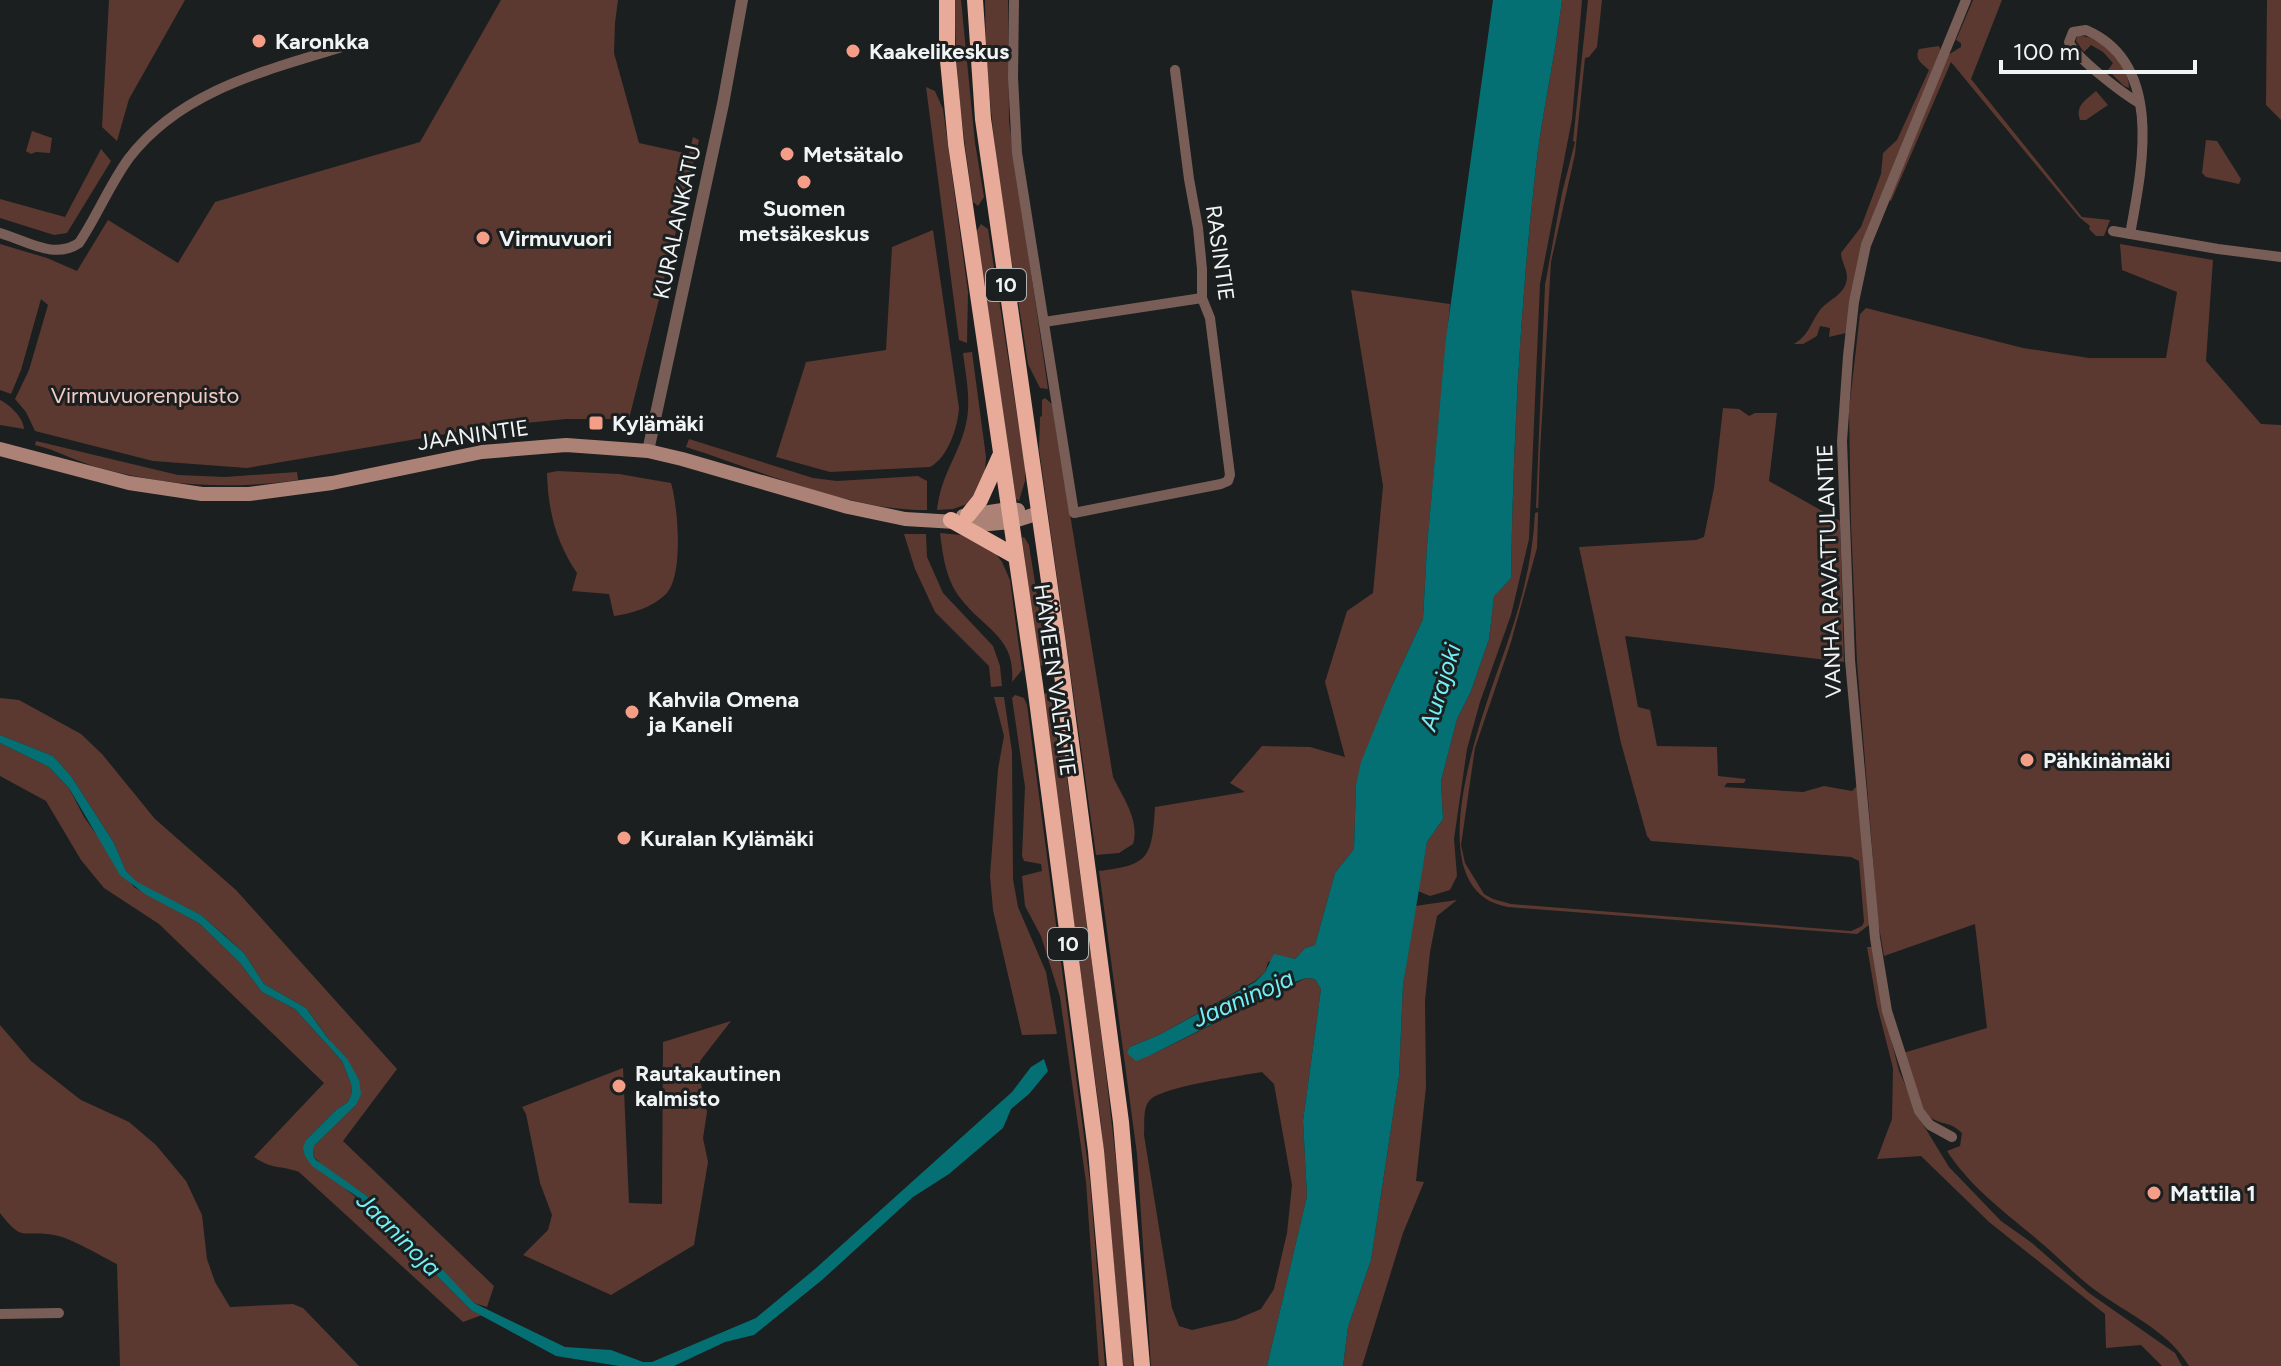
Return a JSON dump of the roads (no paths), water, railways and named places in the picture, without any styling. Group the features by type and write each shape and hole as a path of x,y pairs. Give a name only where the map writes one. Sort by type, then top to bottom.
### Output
{"highway":[{"name":"HÄMEEN VALTATIE","path":"947,0 947,50 956,144 1096,1151 1115,1366"},
{"name":"HÄMEEN VALTATIE","path":"975,0 983,119 1121,1122 1142,1366"},
{"path":"968,515 980,500 1001,455"},
{"path":"951,520 1015,556"}],"main road":[{"name":"JAANINTIE","path":"0,449 129,483 202,494 249,494 332,483 482,452 566,445 648,451 883,515 989,524 1010,516"},
{"name":"JAANINTIE","path":"951,520 968,515 1039,513"}],"street":[{"name":"KURALANKATU","path":"648,451 742,0"},
{"path":"1014,0 1013,78 1017,153 1044,322 1202,298"},
{"name":"VANHA RAVATTULANTIE","path":"1952,1137 1930,1125 1919,1111 1887,1011 1875,938 1851,667 1842,441 1851,329 1866,245 1966,0"},
{"path":"2130,234 2144,146 2139,103 2134,78 2117,52 2095,33 2081,29 2073,32 2069,42 2076,52 2139,103"},
{"path":"0,233 54,252 67,251 79,243 128,159 168,118 218,87 361,41"},
{"name":"RASINTIE","path":"1044,322 1074,513 1228,481 1231,467 1210,318 1202,298 1201,255 1175,70"},
{"path":"2113,231 2281,257"},
{"path":"0,1314 59,1313"}],"water":[{"path":"1493,0 1562,0 1538,153 1525,276 1511,578 1494,596 1489,639 1471,691 1457,719 1441,781 1443,819 1427,842 1403,985 1399,1076 1371,1260 1348,1327 1343,1366 1267,1366 1307,1196 1303,1121 1321,989 1315,979 1306,978 1151,1055 1136,1061 1127,1053 1130,1047 1159,1035 1255,982 1265,972 1274,954 1295,959 1305,948 1315,945 1335,873 1354,849 1356,785 1361,762 1423,619 1446,338"},
{"name":"Jaaninoja","path":"0,735 53,756 71,776 114,843 126,871 137,882 201,915 244,953 264,984 306,1008 348,1060 359,1080 361,1094 356,1105 314,1146 313,1156 316,1160 367,1196 391,1226 435,1262 474,1303 565,1347 611,1350 643,1362 652,1362 756,1318 1012,1092 1031,1067 1044,1059 1048,1071 1029,1094 1011,1109 1003,1128 949,1174 913,1197 822,1280 754,1335 725,1342 674,1366 619,1366 556,1356 471,1310 433,1272 381,1231 368,1208 356,1196 312,1166 303,1148 306,1140 348,1102 352,1093 342,1061 295,1009 262,992 240,963 199,923 145,894 120,875 69,788 49,767 0,743"}],"place":[{"name":"Karonkka","path":"259,41"},
{"name":"Kaakelikeskus","path":"853,51"},
{"name":"Metsätalo","path":"787,154"},
{"name":"Suomen metsäkeskus","path":"804,182"},
{"name":"Virmuvuori","path":"483,238"},
{"name":"Kylämäki","path":"596,423"},
{"name":"Kahvila Omena ja Kaneli","path":"632,712"},
{"name":"Pähkinämäki","path":"2027,760"},
{"name":"Kuralan Kylämäki","path":"624,838"},
{"name":"Rautakautinen kalmisto","path":"619,1086"},
{"name":"Mattila 1","path":"2154,1193"}],"park label":[{"name":"Virmuvuorenpuisto","path":"145,395"}],"water label":[{"name":"Aurajoki","path":"1440,687"}]}
